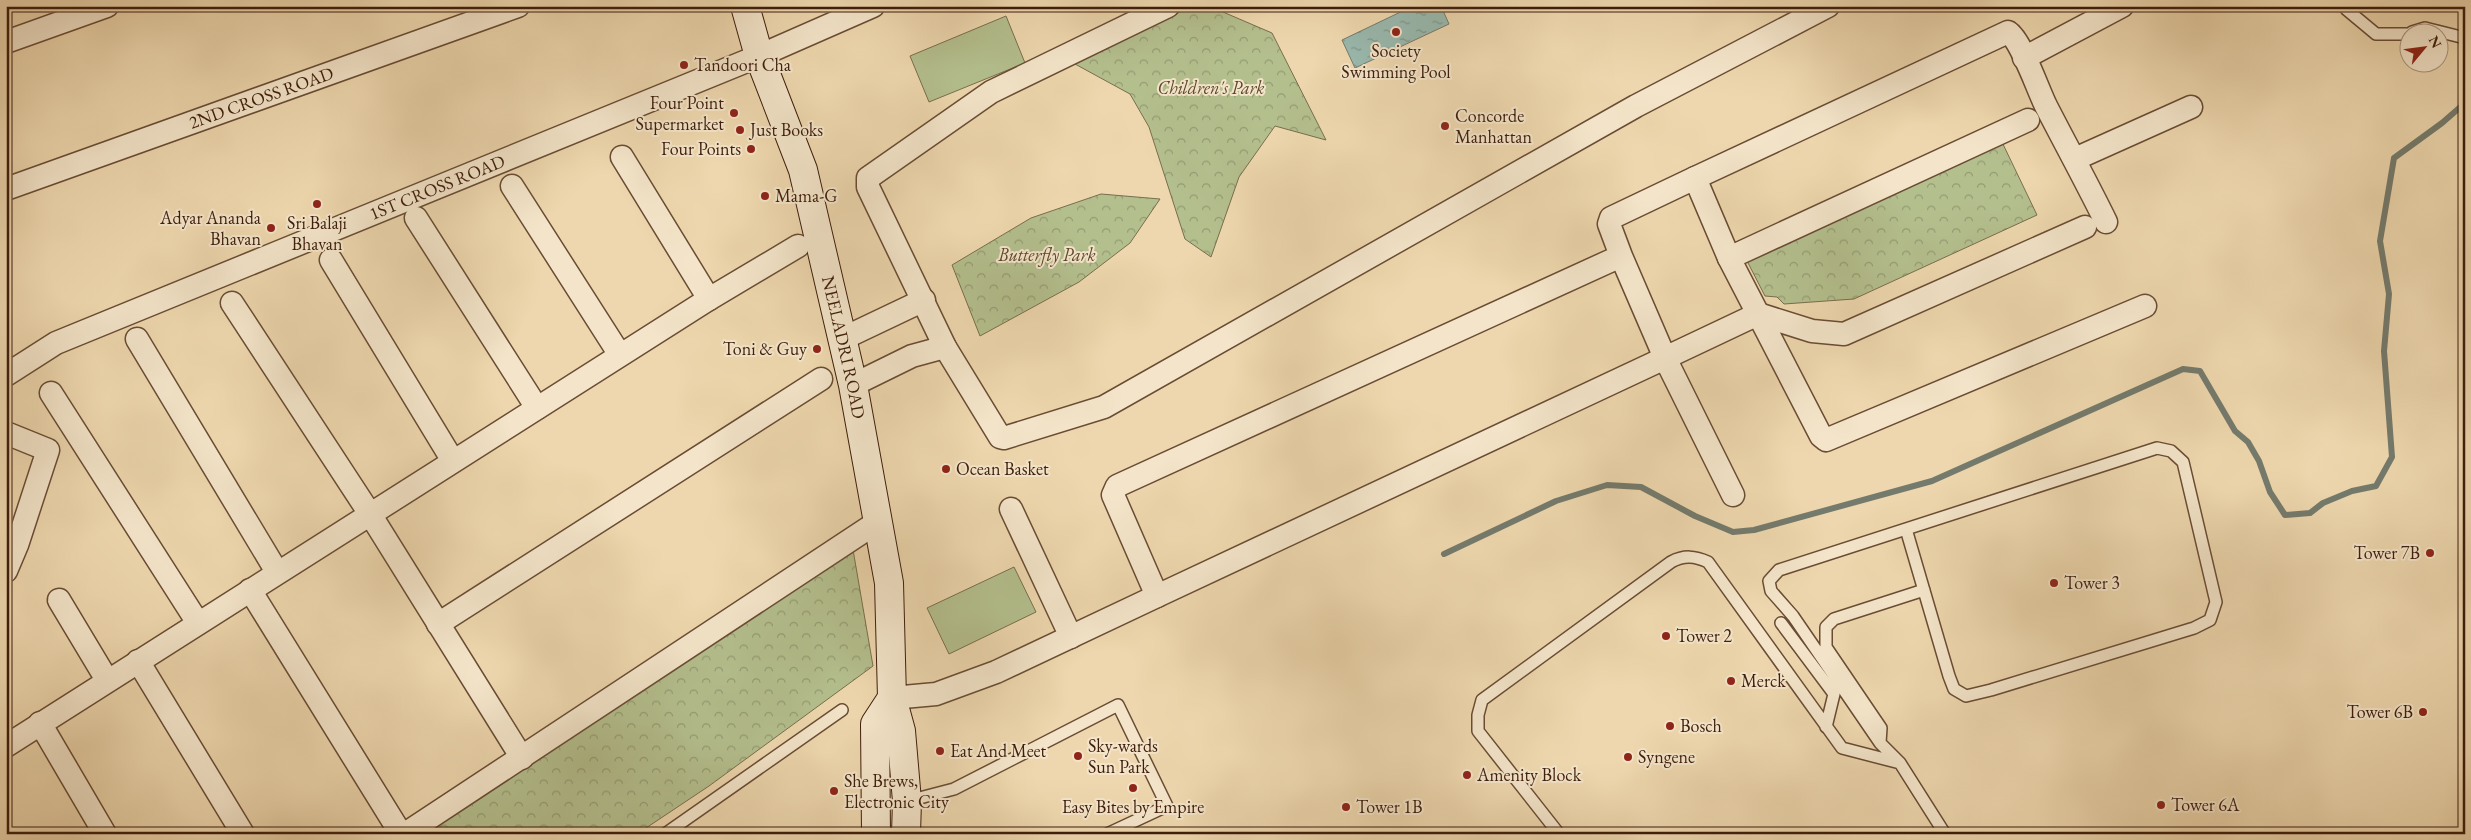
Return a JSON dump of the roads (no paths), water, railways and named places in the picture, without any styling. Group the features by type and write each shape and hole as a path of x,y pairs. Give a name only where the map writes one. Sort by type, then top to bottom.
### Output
{"main road":[{"name":"NEELADRI ROAD","path":"745,6 759,56 802,170 853,385 889,583 892,698 900,731 907,802 906,834"},
{"path":"876,834 875,724 892,698"}],"street":[{"path":"6,42 106,6"},
{"name":"2ND CROSS ROAD","path":"6,189 518,6"},
{"name":"1ST CROSS ROAD","path":"6,375 56,343 74,335 759,56 872,6"},
{"path":"1168,6 992,92 871,175 868,186 945,347 1000,437 1004,438 1104,407 1636,106 1828,6"},
{"path":"2024,58 2122,6"},
{"path":"1733,495 1665,358 1621,256 1609,224 1610,218 2006,32 2012,35 2106,222"},
{"path":"2075,159 2191,107"},
{"path":"1729,258 2028,120"},
{"path":"622,157 709,299"},
{"path":"1695,178 1729,258 1821,436 1826,440 2144,306"},
{"path":"512,186 620,355"},
{"path":"416,218 538,408"},
{"path":"892,698 936,694 996,672 1758,314 1812,331 1844,334 2085,228"},
{"path":"6,746 620,355 798,246"},
{"path":"1157,596 1113,495 1117,486 1621,256"},
{"path":"332,260 453,461"},
{"path":"842,339 924,300"},
{"path":"232,303 370,514 522,758"},
{"path":"137,339 277,572"},
{"path":"853,385 912,356 945,347"},
{"path":"438,624 821,380"},
{"path":"51,393 198,623"},
{"path":"6,433 48,450 17,545 6,570"},
{"path":"1011,509 1071,637"},
{"path":"405,834 879,521"},
{"path":"250,590 400,834"},
{"path":"59,600 107,680"},
{"path":"138,661 242,834"},
{"path":"40,723 105,834"}],"lane":[{"path":"2346,9 2376,34 2398,34"},
{"path":"2448,34 2465,38"},
{"path":"1906,529 1949,676 1954,689 1966,696 2001,688 2194,628 2210,620 2216,602 2183,462 2171,451 2157,448 1906,529 1779,570 1769,581 1771,591 1793,616 1880,742 1900,764 1945,834"},
{"path":"1559,834 1478,731 1478,715 1482,700 1677,558 1692,556 1708,562 1842,748 1900,764"},
{"path":"1880,742 1881,728 1826,647 1826,627 1834,619 1924,590"},
{"path":"1781,623 1834,694 1826,727"},
{"path":"907,802 954,789 1118,705 1167,806 1107,834"},
{"path":"665,834 842,710"}],"water":[{"name":"Society Swimming Pool","path":"1413,6 1441,6 1449,24 1355,68 1342,40"}],"waterway":[{"path":"1444,554 1556,501 1607,485 1641,487 1695,516 1733,532 1754,530 1932,481 2183,369 2200,371 2235,431 2248,442 2259,461 2270,492 2285,515 2310,513 2323,503 2352,491 2376,486 2392,457 2384,351 2389,294 2380,241 2394,158 2442,123 2465,103"}],"place":[{"name":"Society Swimming Pool","path":"1396,32"},
{"name":"Tandoori Cha","path":"684,65"},
{"name":"Four Point Supermarket","path":"734,113"},
{"name":"Concorde Manhattan","path":"1445,126"},
{"name":"Just Books","path":"740,130"},
{"name":"Four Points","path":"751,149"},
{"name":"Mama-G","path":"765,196"},
{"name":"Sri Balaji Bhavan","path":"317,204"},
{"name":"Adyar Ananda Bhavan","path":"271,228"},
{"name":"Toni & Guy","path":"817,349"},
{"name":"Ocean Basket","path":"946,469"},
{"name":"Tower 7B","path":"2430,553"},
{"name":"Tower 3","path":"2054,583"},
{"name":"Tower 2","path":"1666,636"},
{"name":"Merck","path":"1731,681"},
{"name":"Tower 6B","path":"2423,712"},
{"name":"Bosch","path":"1670,726"},
{"name":"Eat And Meet","path":"940,751"},
{"name":"Sky-wards Sun Park","path":"1078,756"},
{"name":"Syngene","path":"1628,757"},
{"name":"Amenity Block","path":"1467,775"},
{"name":"Easy Bites by Empire","path":"1133,788"},
{"name":"She Brews, Electronic City","path":"834,791"},
{"name":"Tower 6A","path":"2161,805"},
{"name":"Tower 1B","path":"1346,807"}],"park label":[{"name":"Children's Park","path":"1211,88"},
{"name":"Butterfly Park","path":"1047,255"}]}
